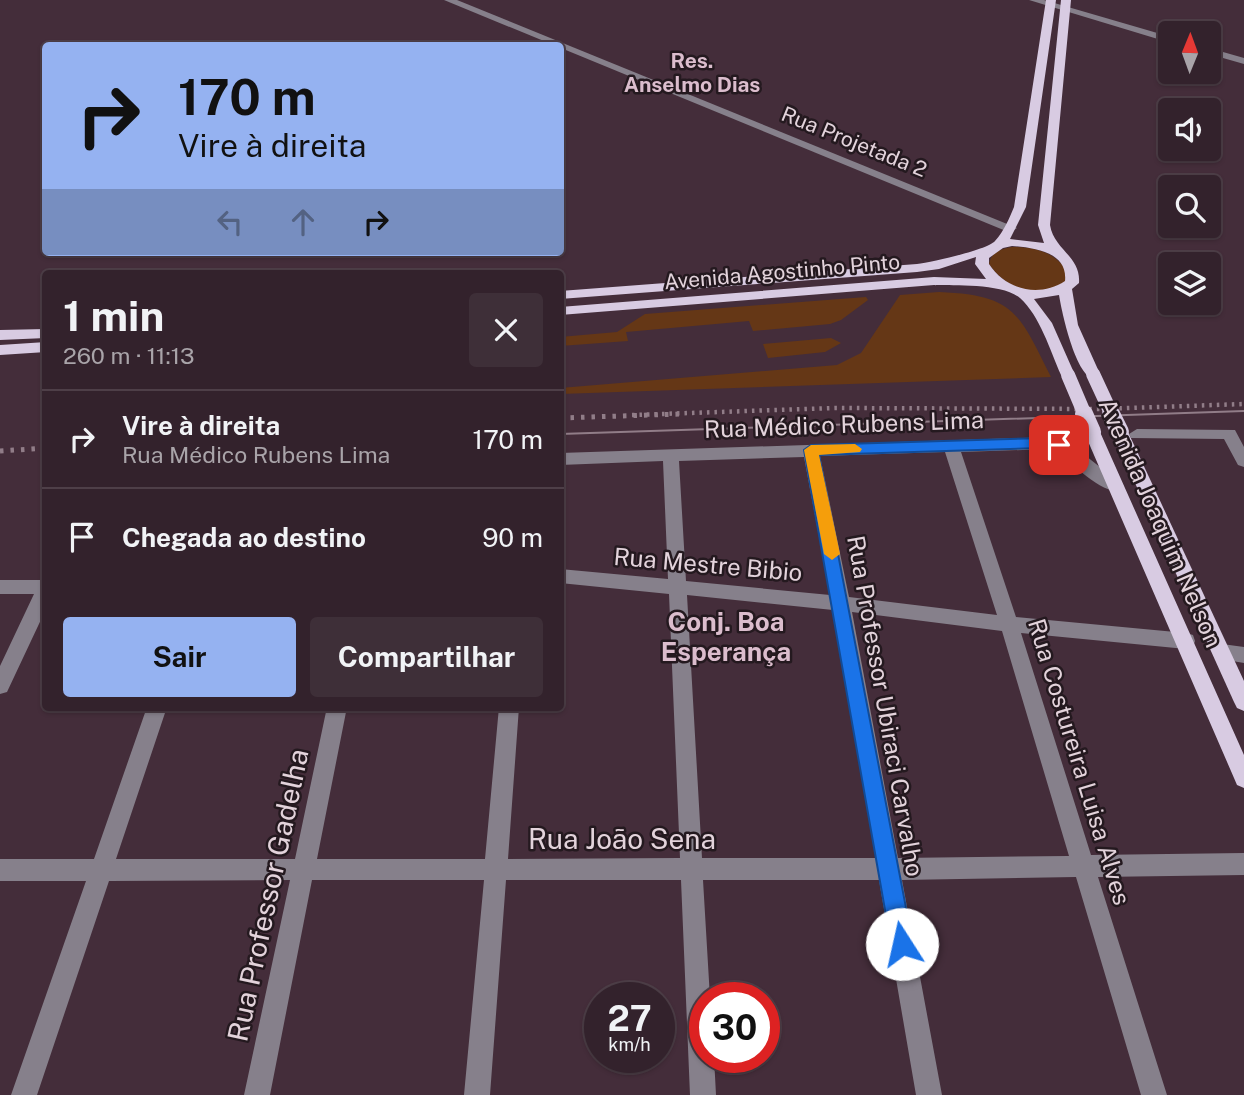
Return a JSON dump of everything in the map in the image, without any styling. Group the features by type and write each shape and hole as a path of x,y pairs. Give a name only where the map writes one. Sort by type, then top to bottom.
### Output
{"main road":[{"path":"1007,288 995,281 982,264 983,256 1011,228 1020,207 1051,2"},
{"path":"1055,252 1044,225 1066,5"},
{"name":"Avenida Agostinho Pinto","path":"564,295 917,268 994,247 1027,243 1055,252"},
{"name":"Avenida Joaquim Nelson","path":"1055,252 1072,267 1074,275 1072,283 1065,289 1071,325 1093,374 1128,433 1244,702"},
{"name":"Avenida Agostinho Pinto","path":"564,310 934,281 981,282 1023,293 1053,293 1065,289"},
{"name":"Avenida Joaquim Nelson","path":"1023,293 1045,323 1244,778"},
{"path":"0,335 42,333"},
{"path":"0,350 42,347"}],"street":[{"name":"Rua Projetada 2","path":"449,0 553,42"},
{"path":"1034,0 1066,5 1158,36"},
{"name":"Rua Projetada 2","path":"564,47 1011,228"},
{"path":"1222,55 1244,61"},
{"path":"1128,433 1229,434 1244,461"},
{"name":"Rua Médico Rubens Lima","path":"564,459 1051,443 1066,449 1092,472 1116,486"},
{"name":"Rua Costureira Luisa Alves","path":"951,446 1009,624 1154,1095"},
{"name":"Rua Professor Ubiraci Carvalho","path":"811,450 929,1095"},
{"path":"671,455 703,1095"},
{"name":"Rua Mestre Bibio","path":"564,576 841,603 1009,624 1185,641"},
{"path":"0,587 42,588"},
{"path":"0,685 42,596"},
{"path":"1222,652 1244,655"},
{"path":"23,1095 156,711"},
{"name":"Rua Professor Gadelha","path":"257,1095 336,711"},
{"path":"477,1095 509,711"},
{"name":"Rua João Sena","path":"0,870 889,869 1244,864"}],"shaded area":[{"path":"1012,247 1044,252 1057,260 1068,273 1065,283 1054,288 1033,291 1013,286 1004,280 989,264 997,252"},
{"path":"939,292 965,294 1000,304 1022,323 1051,377 564,394 564,388 837,365 861,353 900,295"},
{"path":"866,297 868,300 841,320 830,324 753,331 749,321 626,332 628,341 564,346 564,337 617,332 645,314"},
{"path":"831,338 841,343 825,352 768,358 763,344"}],"tram line":[{"path":"564,434 1244,411"}],"railway":[{"path":"632,415 835,408 1099,409 1244,404"},
{"path":"564,418 680,414"},
{"path":"0,451 42,448"}],"slow traffic":[{"path":"832,554 811,450 855,449"}],"district":[{"name":"Res. Anselmo Dias","path":"692,73"},
{"name":"Conj. Boa Esperança","path":"726,637"}],"route":[{"path":"902,944 811,450 1042,443 1059,445"}]}
